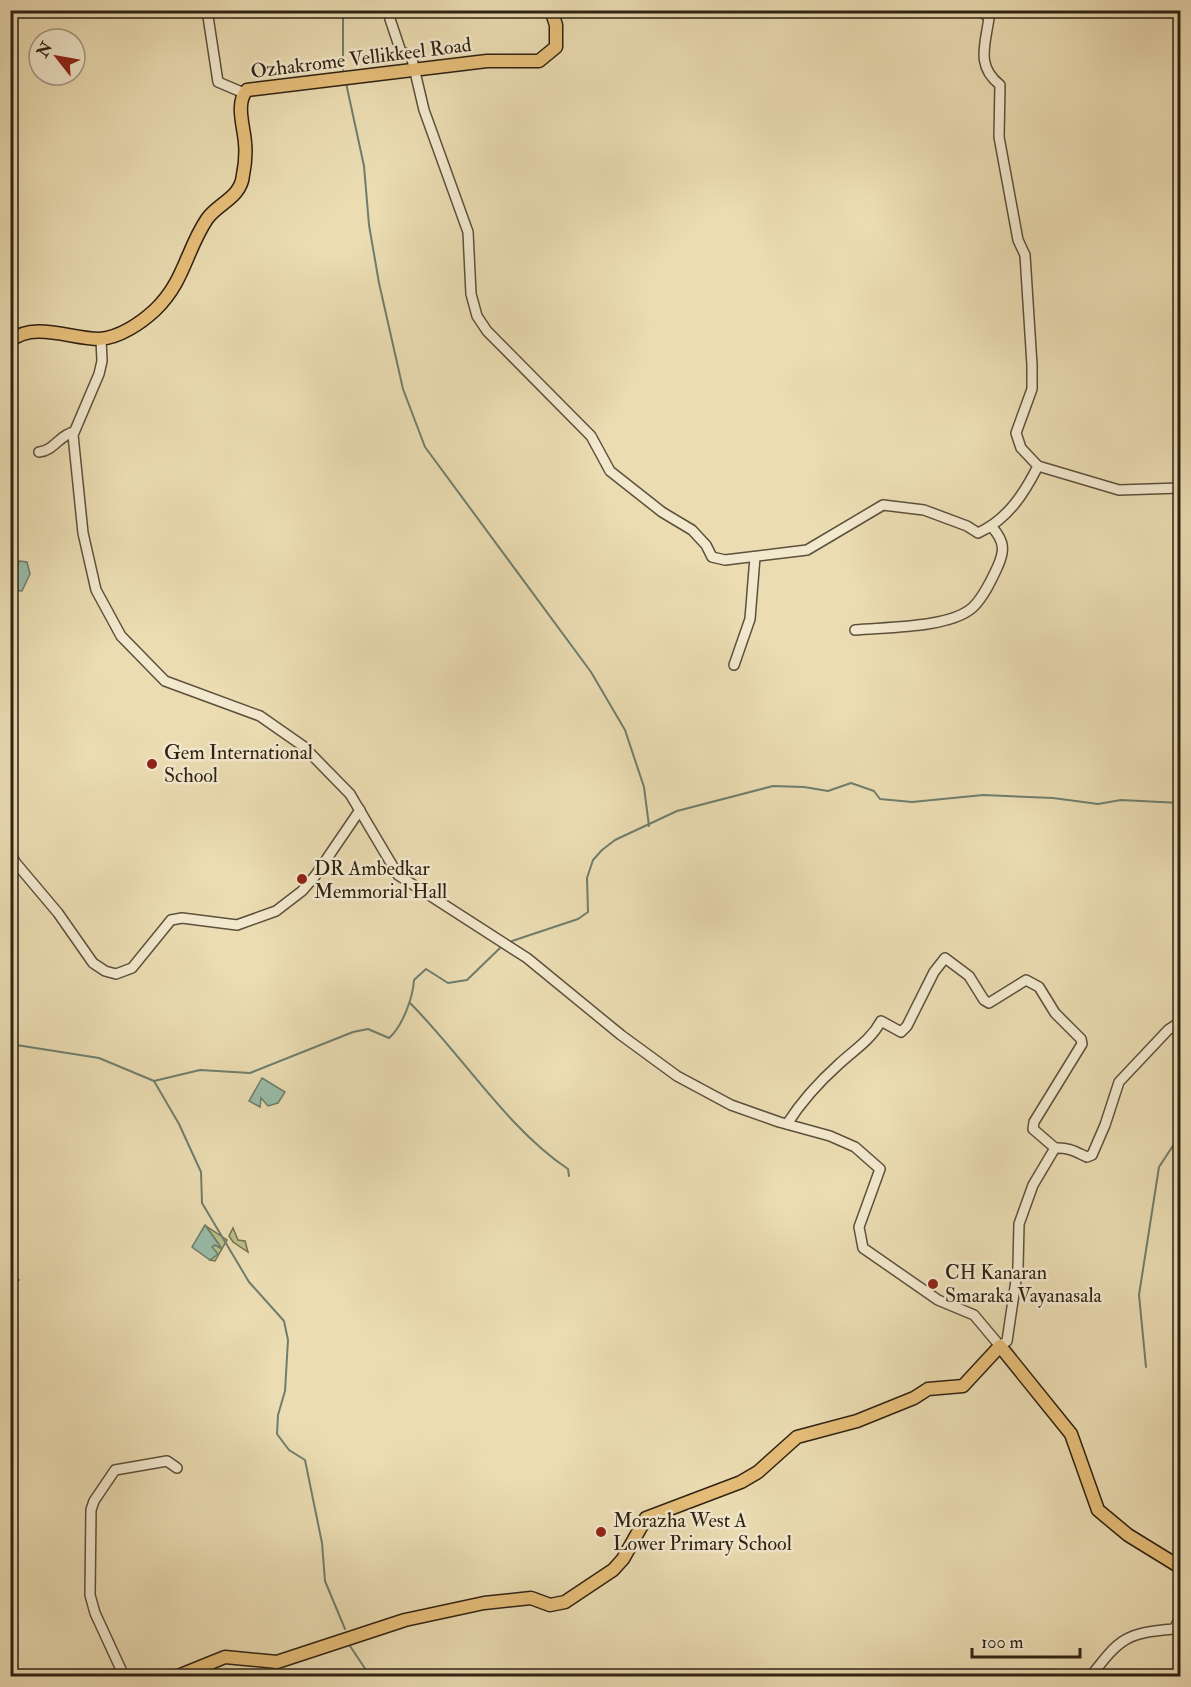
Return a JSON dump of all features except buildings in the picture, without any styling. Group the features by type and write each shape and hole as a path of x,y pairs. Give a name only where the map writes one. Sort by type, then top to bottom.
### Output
{"main road":[{"name":"Ozhakrome Vellikkeel Road","path":"10,341 17,336 37,332 100,339 140,323 156,309 175,288 206,220 232,198 243,178 246,145 241,110 244,93 251,88 487,61 539,61 556,47 556,25 551,10"},
{"path":"178,1677 225,1657 277,1662 405,1620 484,1603 531,1598 550,1605 565,1602 613,1570 623,1559 646,1518 741,1482 758,1472 797,1437 857,1421 914,1398 928,1389 963,1386 1000,1346 1071,1434 1098,1510 1128,1535 1180,1567"}],"street":[{"path":"207,10 218,82 244,93"},
{"path":"393,10 390,19 400,49 411,55 424,110 468,232 471,294 477,316 487,331 591,436 610,471 662,512 692,531 706,545 712,557 725,560 807,550 883,505 924,510 967,526 978,534 1004,518 1027,489 1038,466"},
{"path":"980,10 989,18 983,61 989,76 1000,85 999,137 1027,273 1032,389 1016,433 1021,448 1038,466 1119,490 1180,488"},
{"path":"100,339 102,361 99,374 74,432 83,533 96,590 121,636 165,681 260,716 303,746 350,794 398,875 527,958 621,1035 677,1076 731,1105 830,1136 855,1147 880,1169 859,1227 863,1248 938,1300 974,1315 1000,1346 1007,1341 1013,1302 1019,1224 1034,1185 1055,1148"},
{"path":"39,452 49,449 62,437 74,432"},
{"path":"855,630 943,621 972,608 996,570 1004,550 1001,538 992,527"},
{"path":"734,665 750,619 755,557"},
{"path":"10,852 15,862 58,913 93,963 105,971 116,974 132,968 171,920 182,918 237,926 276,911 302,891 315,876 360,810"},
{"path":"787,1124 798,1106 838,1065 864,1043 881,1021 901,1032 907,1026 934,972 945,958 969,975 989,1003 1026,980 1039,987 1055,1013 1081,1039 1082,1044 1034,1122 1034,1129 1055,1148 1068,1148 1087,1157 1092,1155 1105,1125 1119,1082 1168,1030 1180,1022"},
{"path":"124,1677 95,1613 90,1595 91,1510 115,1470 167,1461 177,1468"},
{"path":"1091,1677 1110,1652 1132,1635 1174,1629 1180,1618"}],"green space":[{"path":"206,1226 227,1240 215,1261 210,1260 217,1254 212,1247 216,1244 220,1246"},
{"path":"233,1228 238,1240 245,1241 248,1252 233,1242 229,1236"}],"shaded area":[{"path":"19,561 27,562 30,574 22,591 11,590"},
{"path":"262,1078 285,1092 278,1103 268,1106 261,1098 260,1107 249,1101"},
{"path":"205,1225 222,1249 215,1245 212,1247 218,1254 210,1260 192,1247"}],"waterway":[{"path":"343,10 343,70"},
{"path":"346,83 364,166 369,225 379,283 403,389 425,447 591,672 625,730 644,787 649,826"},
{"path":"512,941 578,919 588,912 587,878 593,860 615,840 677,811 773,786 804,787 828,791 851,783 874,791 880,799 912,802 983,795 1053,798 1098,804 1121,800 1180,803"},
{"path":"10,1044 99,1058 154,1081 200,1070 250,1073 353,1032 368,1029 389,1038 406,1012 414,980 426,969 448,983 467,980 500,948"},
{"path":"410,1003 505,1112 525,1133 568,1169 569,1176"},
{"path":"154,1081 179,1124 201,1172 202,1203 249,1282 284,1321 288,1340 285,1391 278,1415 277,1434 289,1450 305,1460 322,1543 325,1581 345,1629"},
{"path":"1146,1367 1139,1295 1159,1167 1180,1135"},
{"path":"10,1282 19,1280"},
{"path":"350,1646 370,1676"}],"place":[{"name":"Gem International School","path":"152,764"},
{"name":"DR Ambedkar Memmorial Hall","path":"302,879"},
{"name":"CH Kanaran Smaraka Vayanasala","path":"933,1284"},
{"name":"Morazha West A Lower Primary School","path":"601,1532"}]}
